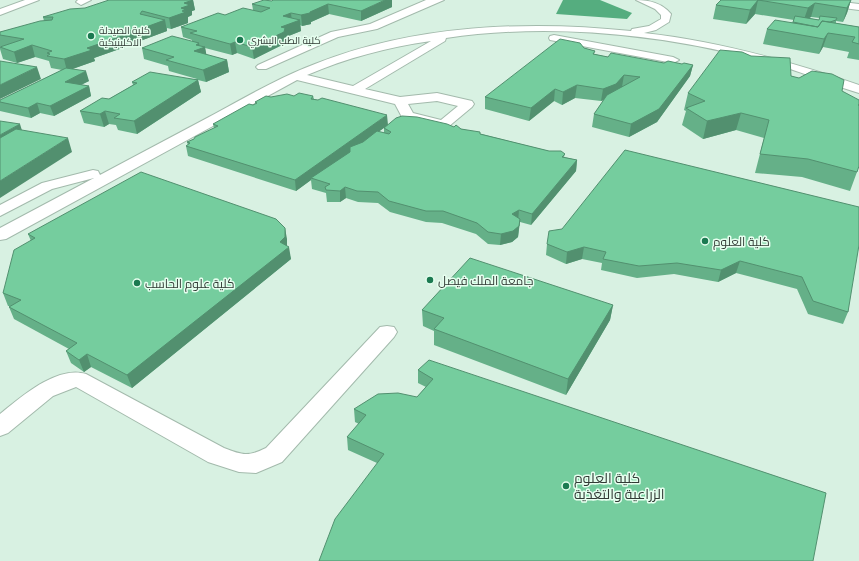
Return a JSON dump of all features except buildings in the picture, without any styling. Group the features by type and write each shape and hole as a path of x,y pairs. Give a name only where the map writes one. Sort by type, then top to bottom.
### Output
{"street":[{"path":"0,12 34,0"},
{"path":"262,66 335,34 374,27 431,1 439,0"},
{"path":"0,224 274,78 298,67 354,48 415,35 477,27 568,26 656,31 666,20 666,14 658,7 641,0"},
{"path":"650,0 670,9 676,17 673,32"},
{"path":"804,0 859,7"},
{"path":"0,235 296,76 362,52 392,44 449,35 512,30 673,32 730,50 788,64 859,89"},
{"path":"673,32 692,39 763,53 859,83"},
{"path":"355,90 449,35"},
{"path":"438,42 482,36 536,36 673,60"},
{"path":"296,76 400,101"},
{"path":"0,211 47,186 93,174"},
{"path":"0,427 52,386 65,381 79,379 216,455 239,463 256,464 274,455 387,332"}],"shaded area":[{"path":"563,0 600,0 632,13 627,19 556,14"}],"place":[{"name":"كلية الصيدلة الاكلينيكية","path":"91,36"},
{"name":"كلية الطب البشري","path":"240,40"},
{"name":"كلية العلوم","path":"705,241"},
{"name":"جامعة الملك فيصل","path":"430,280"},
{"name":"كلية علوم الحاسب","path":"137,283"},
{"name":"كلية العلوم الزراعية والتغذية","path":"566,486"}]}
